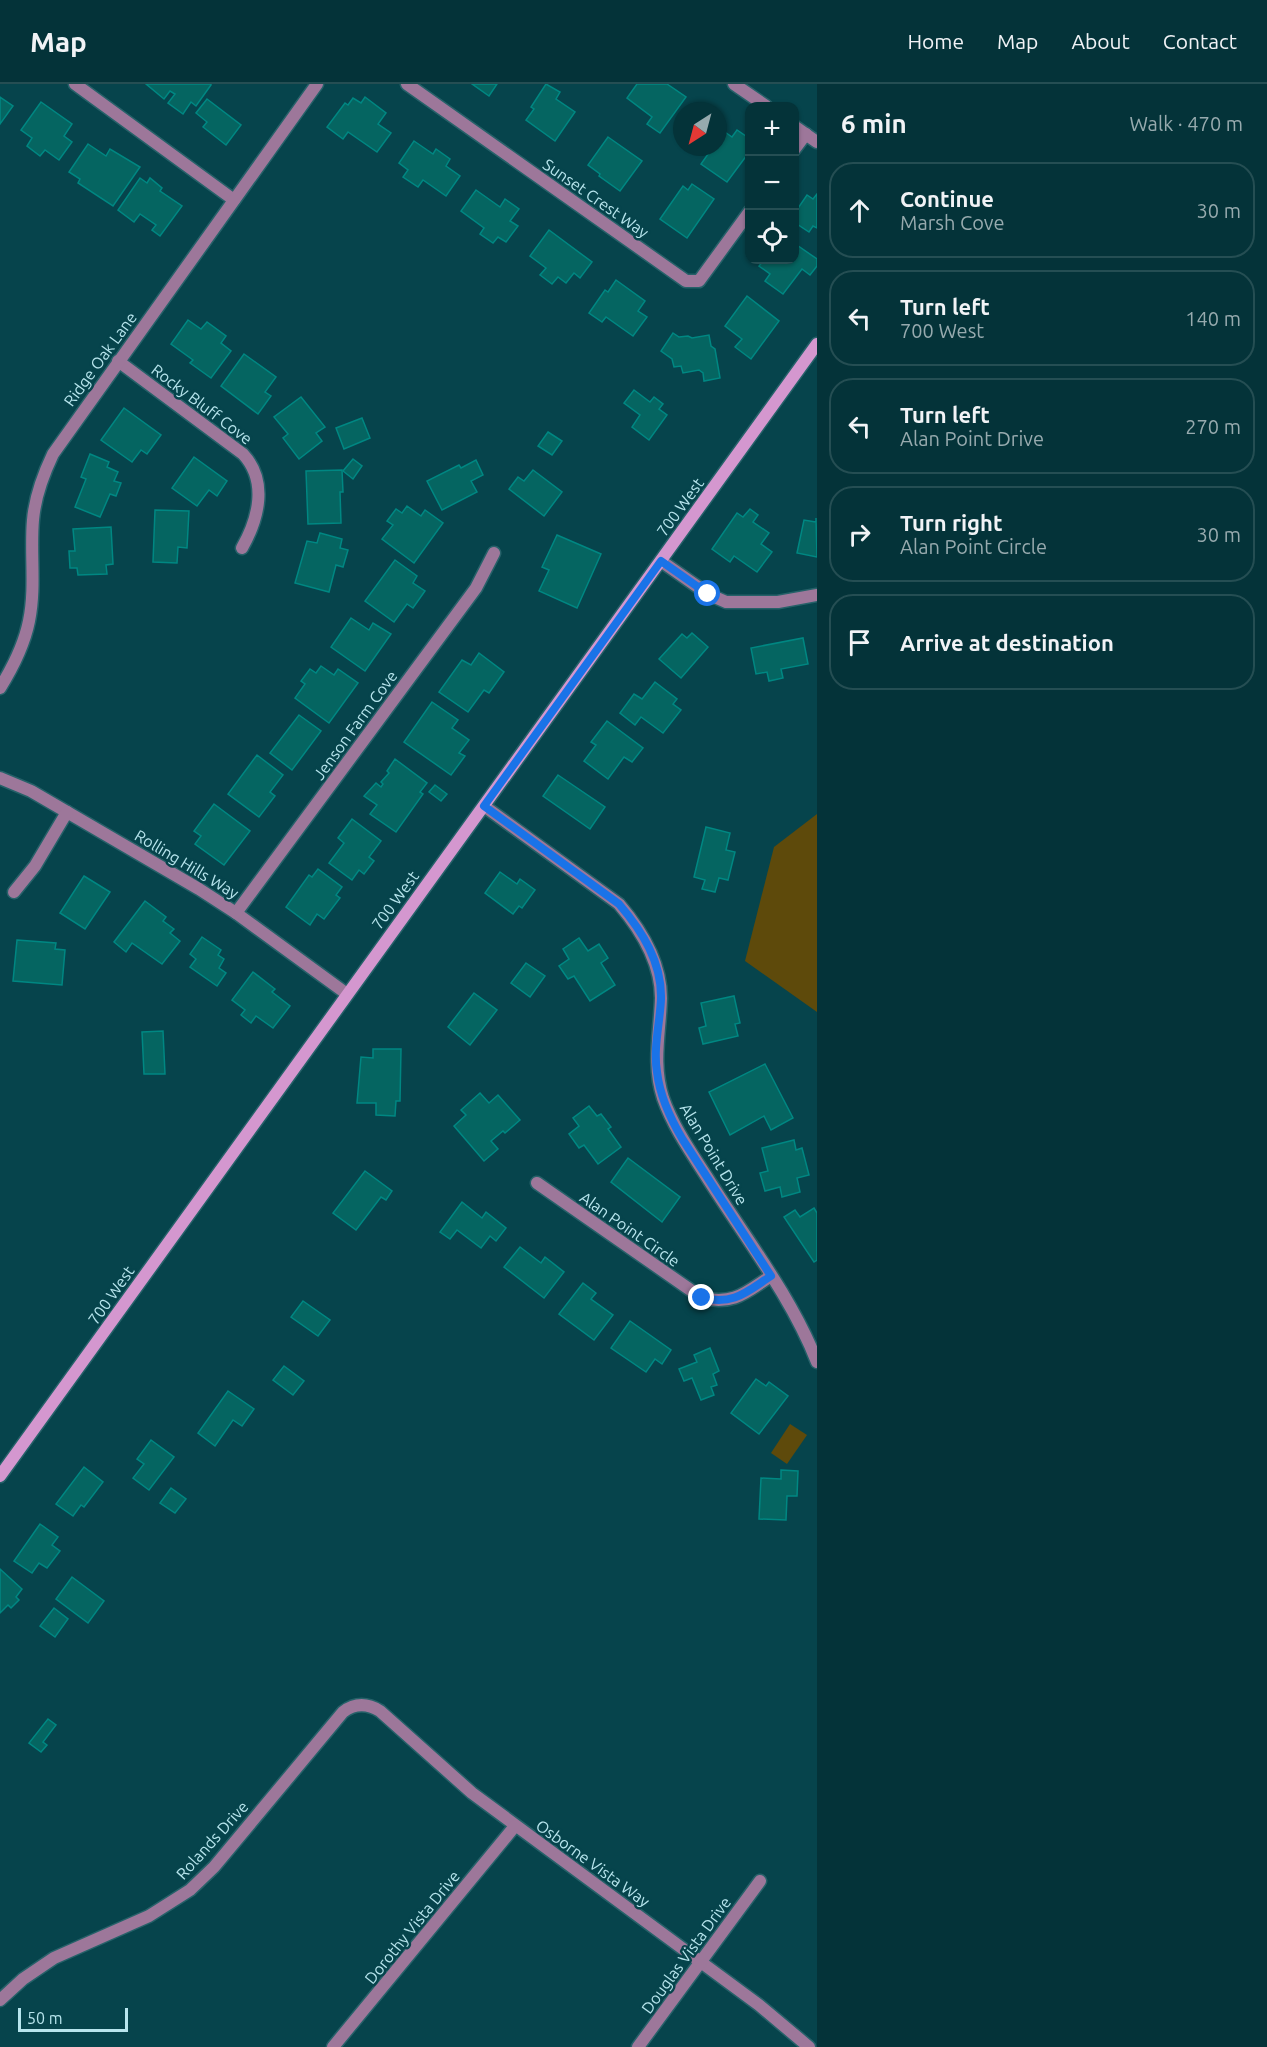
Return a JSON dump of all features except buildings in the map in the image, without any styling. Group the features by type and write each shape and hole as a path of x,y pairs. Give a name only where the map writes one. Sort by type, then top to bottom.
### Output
{"street":[{"path":"75,84 234,200"},
{"name":"Ridge Oak Lane","path":"0,688 20,652 29,620 33,579 33,517 39,487 58,446 317,84"},
{"name":"Sunset Crest Way","path":"406,84 686,281 699,281 745,219"},
{"path":"734,84 760,102"},
{"path":"799,129 817,142"},
{"path":"799,144 806,134"},
{"name":"700 West","path":"0,1476 817,344"},
{"name":"Rocky Bluff Cove","path":"118,361 243,454 252,466 259,484 260,495 254,523 242,548"},
{"name":"Jenson Farm Cove","path":"236,913 468,599 483,577 494,553"},
{"path":"661,561 708,594 726,602 778,602 817,595"},
{"name":"Rolling Hills Way","path":"0,778 31,791 172,872 236,913 347,994"},
{"name":"Alan Point Drive","path":"484,806 619,904 648,944 657,970 661,997 656,1048 657,1073 672,1121 771,1276 799,1324 817,1362"},
{"path":"14,892 35,866 67,812"},
{"name":"Alan Point Circle","path":"537,1183 702,1298 718,1302 732,1300 771,1276"},
{"name":"Osborne Vista Way","path":"360,1704 380,1711 440,1766 515,1826 759,2005 809,2047"},
{"name":"Rolands Drive","path":"0,2000 23,1979 54,1958 149,1916 190,1890 214,1867 343,1712 360,1704"},
{"name":"Dorothy Vista Drive","path":"333,2047 515,1826"},
{"name":"Douglas Vista Drive","path":"638,2047 760,1881"}],"shaded area":[{"path":"817,814 817,1012 745,961 774,847"},
{"path":"790,1424 807,1435 787,1464 771,1453"}],"route":[{"path":"702,1298 718,1302 732,1300 771,1276 672,1121 657,1073 656,1048 661,997 657,970 648,944 619,904 484,806 661,561 708,594"}]}
